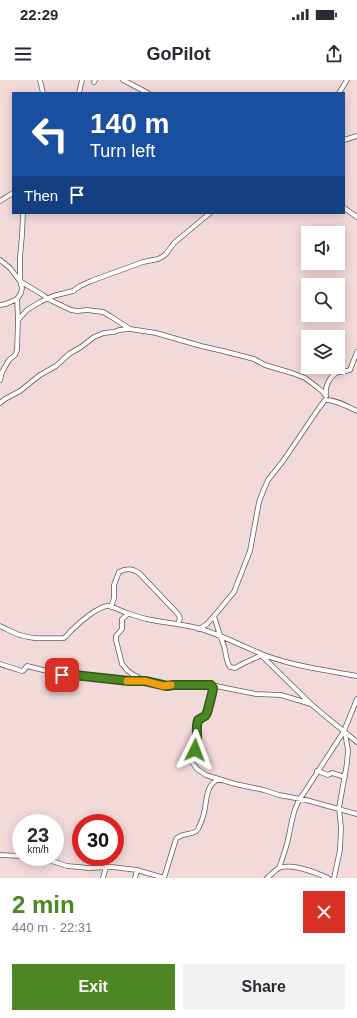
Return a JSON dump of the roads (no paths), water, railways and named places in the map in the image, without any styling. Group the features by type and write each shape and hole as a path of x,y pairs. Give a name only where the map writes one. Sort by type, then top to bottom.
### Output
{"street":[{"path":"40,80 43,92"},
{"path":"79,92 82,80"},
{"path":"340,92 346,80"},
{"path":"126,81 146,92"},
{"path":"345,140 357,136"},
{"path":"0,201 12,194"},
{"path":"345,209 357,217"},
{"path":"0,305 17,299 21,293 20,257 22,214"},
{"path":"18,320 27,310 40,302 60,294 73,291 91,281 162,257 174,243 209,214"},
{"path":"0,260 10,268 20,281 48,299 71,310 103,312 130,329"},
{"path":"0,378 9,360 15,355 17,350 17,299"},
{"path":"0,403 20,391 40,375 56,366 69,354 96,336 106,332 130,329 156,333 254,359 268,366 305,378 317,386 326,398 357,412"},
{"path":"199,629 207,624 234,592 246,564 251,547 259,502 268,482 326,398 325,389 327,383 337,372 346,372 350,370 357,352"},
{"path":"111,607 114,598 114,585 119,572 132,569 139,573 178,614 180,618 178,624"},
{"path":"0,626 22,636 35,638 64,638 74,627 96,611 105,607 111,607 146,619 178,624 219,635 257,652 294,664 357,676"},
{"path":"128,614 122,619 122,629 116,636 116,642 124,667 132,674 145,681"},
{"path":"214,616 230,667 235,668 262,655"},
{"path":"257,652 262,655 311,704 357,742"},
{"path":"0,664 22,671 27,666 62,675 145,681 167,686 211,685 256,694 281,695 311,704"},
{"path":"211,685 213,688 207,713 198,720 196,730 198,736 192,762 200,771 206,775 236,784 339,808 357,814"},
{"path":"267,878 279,868 299,799 344,732 357,699"},
{"path":"334,878 341,843 339,808 348,750 344,732"},
{"path":"318,771 345,777"},
{"path":"64,865 89,868 118,867 137,870 164,878 176,839 180,835 193,833 197,830 204,813 210,787 214,781 219,779"},
{"path":"0,855 12,856"},
{"path":"103,878 106,867"},
{"path":"279,868 290,867 310,870 328,878"},
{"path":"135,878 137,870"}]}
